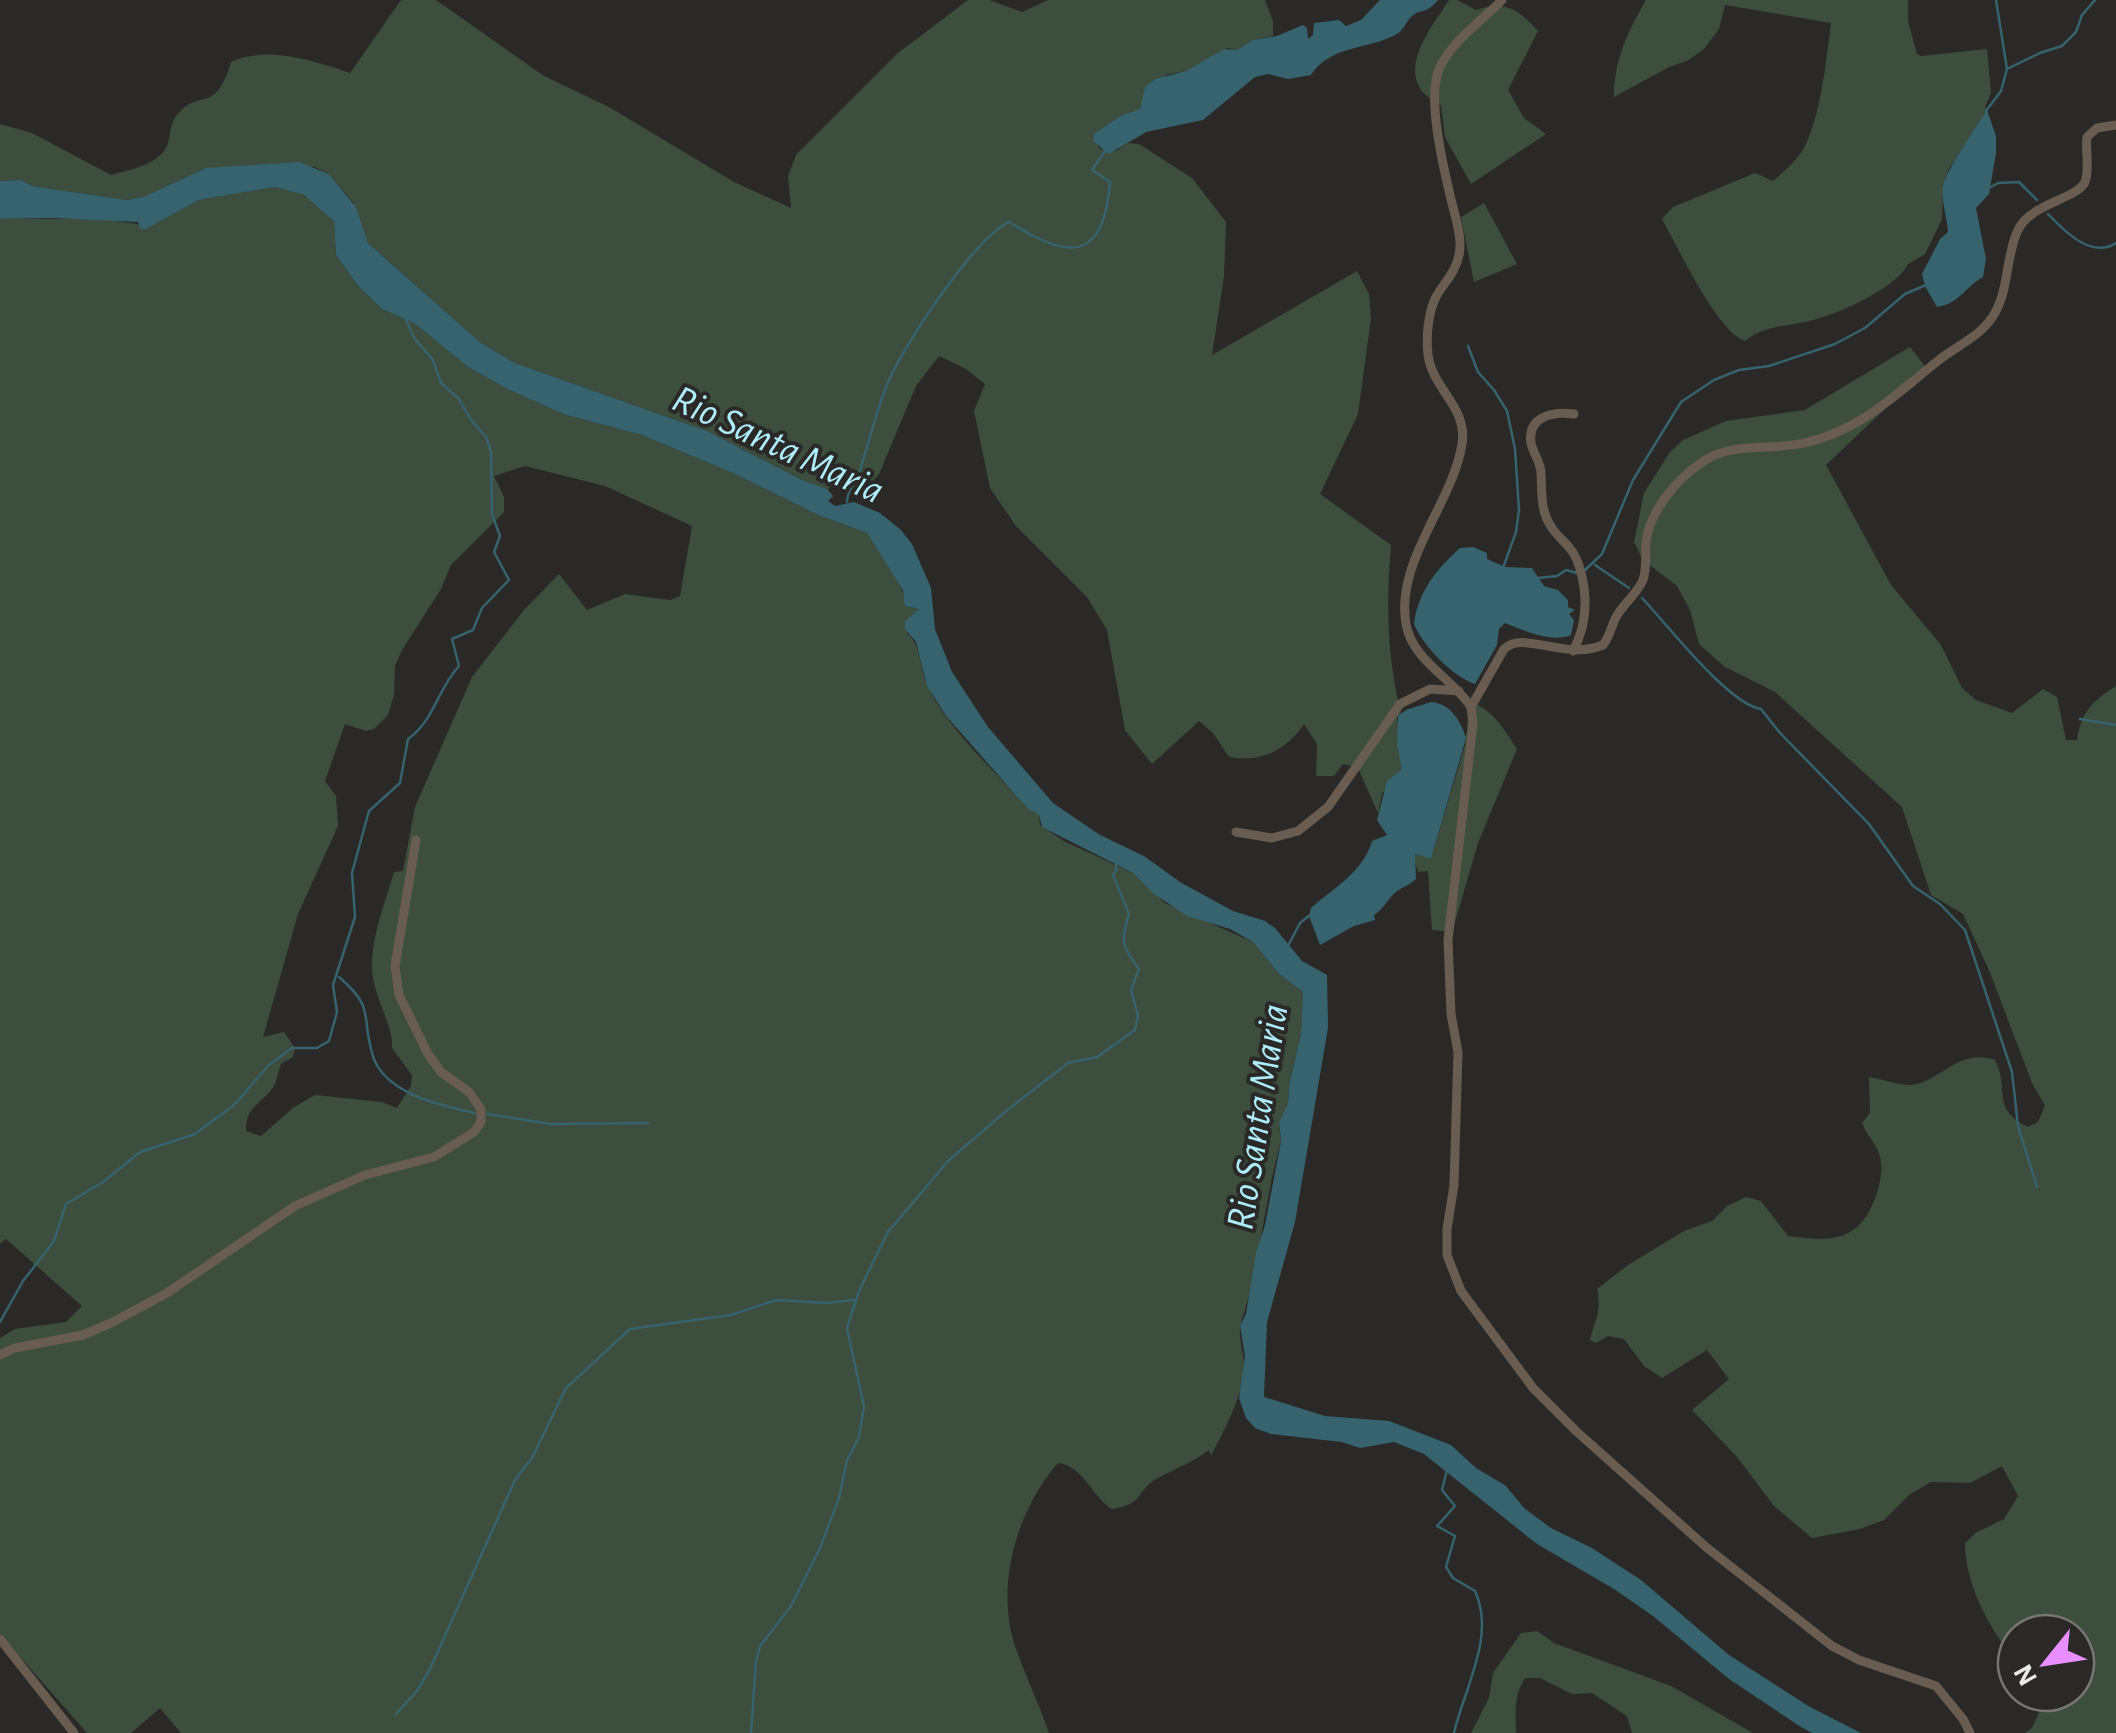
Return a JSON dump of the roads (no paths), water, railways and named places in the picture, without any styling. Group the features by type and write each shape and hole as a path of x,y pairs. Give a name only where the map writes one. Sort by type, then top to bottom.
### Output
{"street":[{"path":"1502,0 1446,58 1436,82 1438,127 1460,253 1434,301 1427,344 1435,377 1457,408 1464,429 1459,458 1421,546 1404,608 1413,644 1460,691 1471,707 1473,724 1448,940 1458,1052 1454,1185 1446,1246 1450,1269 1498,1345 1576,1431 1706,1547 1832,1646 1859,1660 1936,1686 1970,1733"},
{"path":"1471,707 1510,643 1522,640 1573,651 1592,649 1608,638 1616,616 1644,577 1646,544 1655,514 1702,461 1738,448 1801,444 1849,429 1981,332 2002,296 2014,242 2024,221 2036,210 2080,188 2086,178 2087,136 2097,128 2116,125"},
{"path":"1573,651 1585,624 1581,570 1570,545 1549,524 1543,507 1541,469 1531,442 1537,421 1558,412 1574,414"},
{"path":"1236,832 1272,838 1298,831 1328,807 1400,704 1430,689 1460,691"},
{"path":"0,1355 16,1348 83,1335 111,1323 167,1293 294,1206 365,1175 434,1156 474,1132 481,1122 481,1109 469,1092 441,1072 428,1054 402,1004 394,975 416,840"},
{"path":"0,1640 74,1733"}],"water":[{"path":"1380,0 1438,0 1412,16 1397,34 1328,58 1311,75 1288,79 1268,74 1255,77 1203,120 1146,132 1109,154 1093,141 1094,134 1120,116 1140,109 1145,87 1155,79 1186,71 1224,49 1237,50 1253,40 1277,36 1303,25 1308,39 1313,35 1314,23 1339,20 1346,26 1361,20"},
{"path":"1987,110 1996,136 1996,153 1989,194 1976,208 1986,259 1983,277 1951,302 1937,307 1922,274 1940,239 1948,232 1943,186 1955,159"},
{"path":"299,162 329,174 356,207 368,243 481,343 515,363 707,431 827,489 833,496 828,501 835,506 854,502 880,513 912,544 931,588 935,629 952,672 988,727 1053,803 1100,835 1144,856 1180,882 1233,911 1265,921 1302,961 1327,975 1328,1028 1295,1222 1267,1322 1264,1397 1325,1416 1389,1421 1451,1445 1476,1468 1506,1486 1524,1508 1551,1528 1592,1548 1641,1580 1729,1655 1810,1707 1861,1733 1812,1733 1801,1727 1729,1679 1653,1616 1537,1544 1424,1454 1394,1442 1360,1448 1342,1442 1271,1434 1255,1428 1246,1418 1239,1398 1245,1356 1240,1326 1265,1225 1281,1141 1279,1123 1288,1104 1301,1034 1303,992 1280,975 1253,942 1230,929 1187,916 1154,894 1133,873 1042,827 1039,815 1028,809 947,717 927,686 916,642 905,629 905,621 919,609 905,606 903,590 867,533 818,515 642,435 566,415 468,367 414,323 382,309 358,286 336,255 334,221 304,195 275,187 199,200 146,229 140,229 138,222 0,219 0,181 21,180 32,186 127,200 143,197 206,168"},
{"path":"1473,547 1505,567 1532,568 1544,586 1558,590 1568,600 1568,607 1575,610 1569,614 1574,620 1571,635 1547,637 1505,623 1475,684 1448,668 1424,642 1414,624 1430,582 1460,548"},
{"path":"1431,702 1454,714 1466,738 1431,859 1415,854 1416,879 1393,894 1374,915 1375,920 1354,926 1320,945 1309,916 1311,908 1355,870 1372,841 1387,835 1377,820 1387,781 1402,769 1397,744 1398,716"}],"waterway":[{"path":"1986,111 2001,91 2007,69 1996,0"},
{"path":"2007,69 2062,46 2076,32 2082,15 2095,0"},
{"name":"Rio Santa Maria","path":"847,502 889,380 942,294 977,249 1009,222 1065,247 1079,247 1091,240 1100,228 1110,182 1092,170 1106,150"},
{"path":"1989,188 1998,183 2019,182 2037,200"},
{"path":"2048,214 2088,246 2098,248 2116,243"},
{"path":"1585,570 1602,554 1633,480 1681,402 1714,380 1739,370 1769,366 1835,344 1865,328 1905,294 1926,285"},
{"path":"0,1322 23,1281 54,1241 66,1204 103,1182 140,1152 195,1134 234,1105 269,1065 292,1048 317,1048 329,1041 337,1012 333,985 355,917 352,873 369,811 400,783 408,739 424,723 459,666 452,639 473,630 482,608 509,580 494,552 500,536 492,514 491,452 486,437 459,399 441,383 433,360 414,338 405,317"},
{"path":"1468,346 1478,372 1507,411 1515,449 1519,510 1503,568"},
{"path":"1595,565 1629,588"},
{"path":"1538,578 1557,576 1566,570 1577,573"},
{"path":"1642,598 1715,679 1747,704 1761,709 1869,824 1913,886 1940,904 1965,930 2012,1072 2018,1126 2037,1187"},
{"path":"2080,719 2116,725"},
{"path":"751,1733 760,1646 791,1606 820,1548 839,1498 847,1460 859,1437 864,1407 847,1328 859,1291 888,1232 949,1160 1005,1112 1068,1063 1097,1057 1135,1030 1138,1016 1131,990 1139,969 1124,943 1129,914 1113,875 1116,865"},
{"path":"1289,944 1300,923 1310,915"},
{"path":"339,977 362,1004 372,1053 387,1078 414,1095 475,1113"},
{"path":"488,1114 550,1124 648,1123"},
{"path":"396,1714 430,1669 515,1480 532,1458 566,1388 630,1329 731,1315 776,1300 854,1300"},
{"path":"1447,1470 1442,1490 1455,1506 1437,1526 1455,1536 1446,1567 1453,1578 1475,1591 1482,1626 1476,1662 1454,1733"}]}
